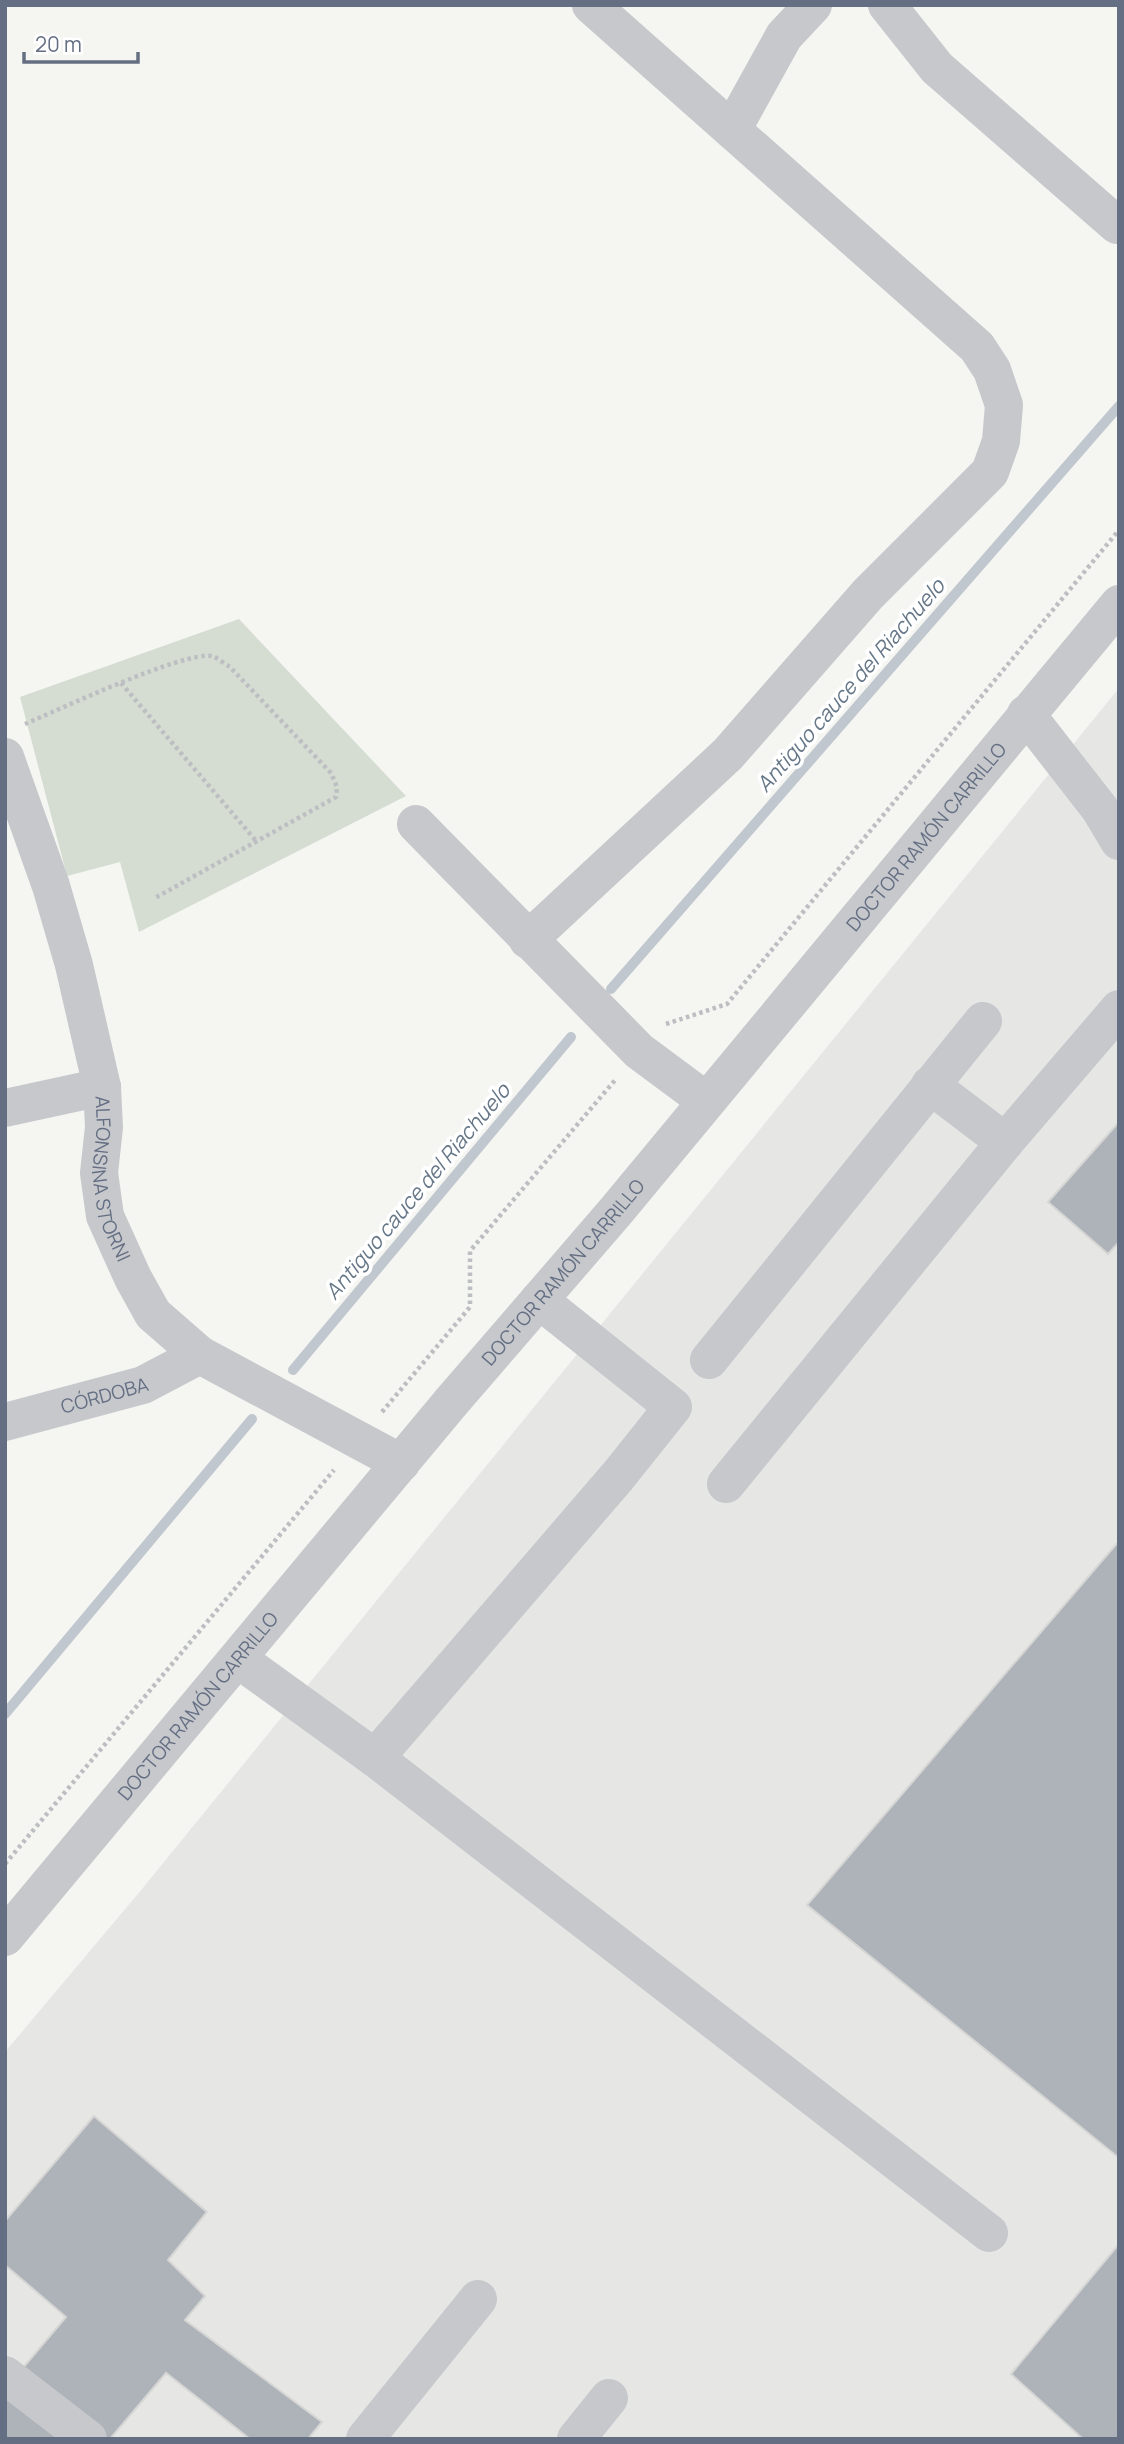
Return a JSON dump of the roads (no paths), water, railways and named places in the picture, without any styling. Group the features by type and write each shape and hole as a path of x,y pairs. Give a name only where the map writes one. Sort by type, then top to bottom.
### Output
{"street":[{"path":"528,940 728,754 868,594 990,472 1001,441 1004,405 992,370 976,347 591,5"},
{"path":"732,130 784,36 813,5"},
{"path":"887,5 937,68 1117,225"},
{"name":"DOCTOR RAMÓN CARRILLO","path":"5,1937 452,1401 616,1210 1119,604"},
{"path":"1026,714 1100,809 1119,841"},
{"name":"ALFONSINA STORNI","path":"12,742 74,965 102,1087 104,1126 99,1173 105,1216 133,1278 153,1314 200,1355 401,1463"},
{"path":"416,824 639,1051 705,1100"},
{"path":"726,1484 1005,1142 1119,1009"},
{"path":"709,1360 983,1021"},
{"path":"930,1085 1005,1142"},
{"path":"5,1108 102,1087"},
{"path":"375,1758 618,1476 673,1407 538,1300"},
{"name":"CÓRDOBA","path":"5,1422 144,1385 200,1355"},
{"path":"238,1660 375,1758 989,2232"},
{"path":"365,2439 478,2299"},
{"path":"5,2375 88,2439"},
{"path":"576,2439 609,2398"}],"waterway":[{"name":"Antiguo cauce del Riachuelo","path":"611,989 1119,406"},
{"name":"Antiguo cauce del Riachuelo","path":"293,1370 571,1037"},
{"name":"Antiguo cauce del Riachuelo","path":"5,1714 252,1419"}]}
